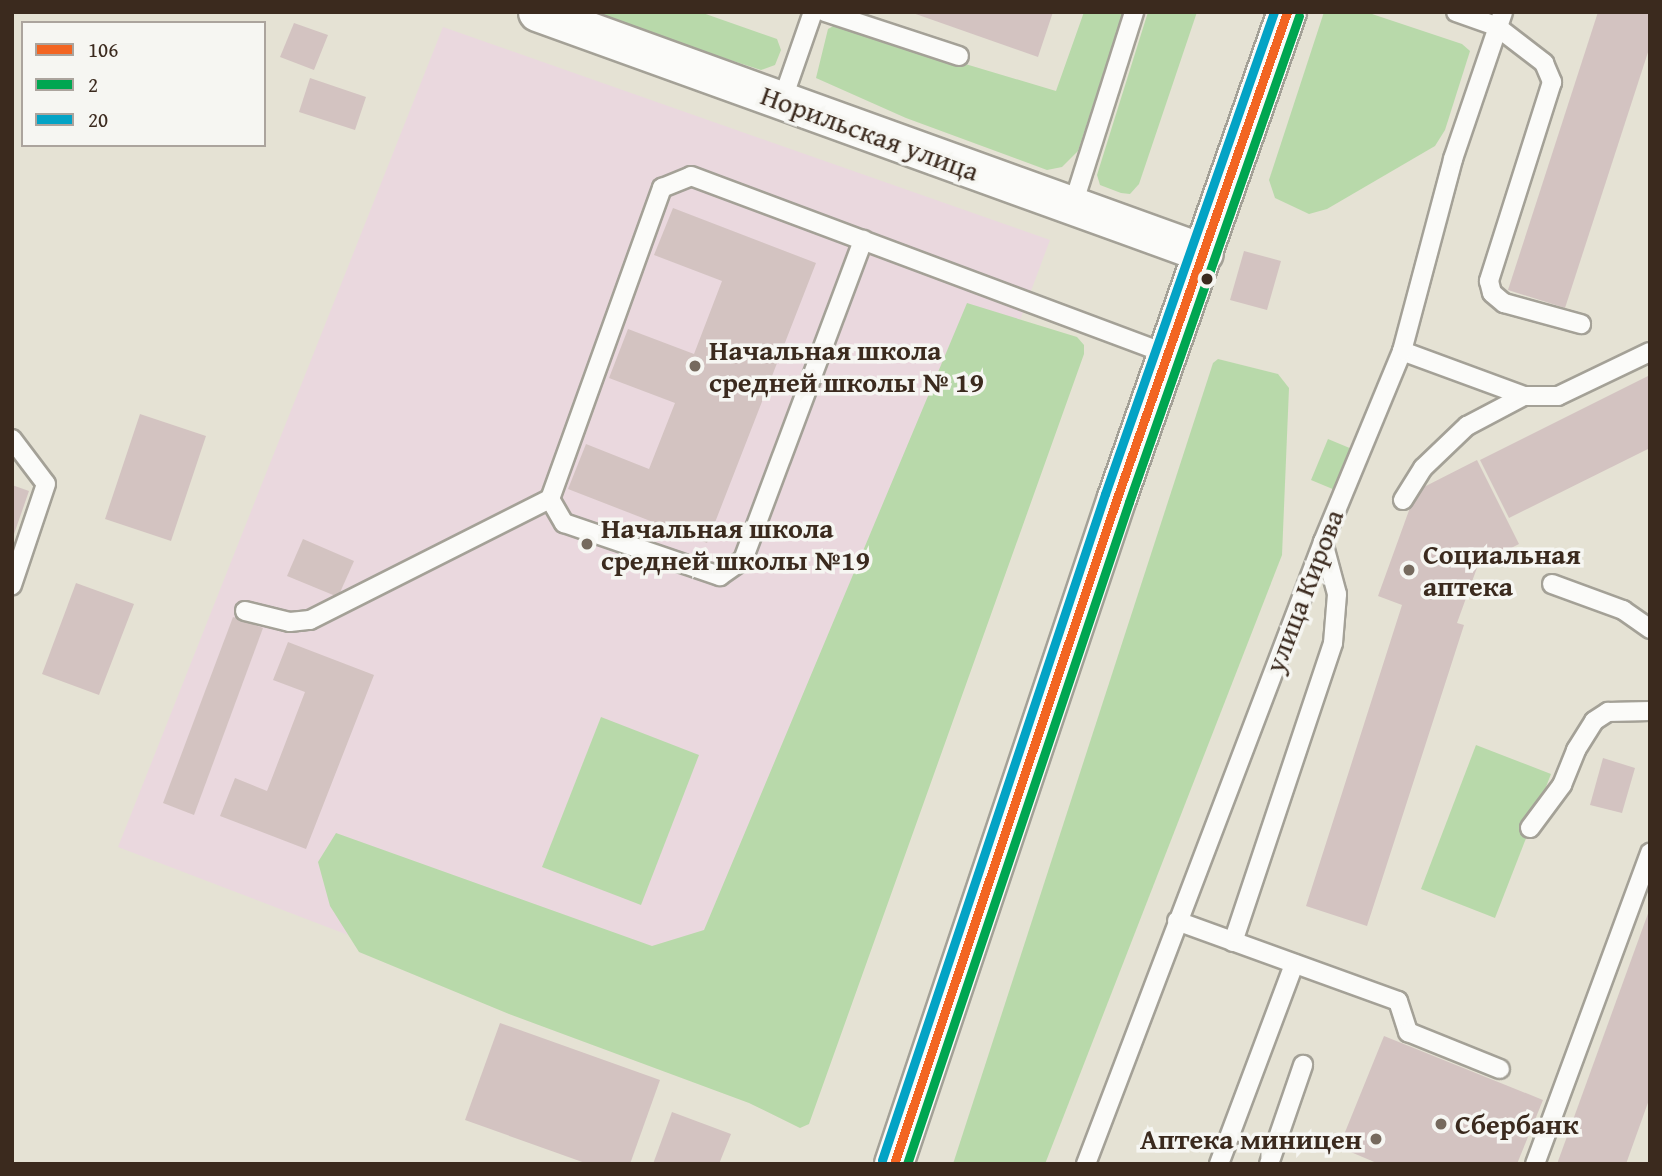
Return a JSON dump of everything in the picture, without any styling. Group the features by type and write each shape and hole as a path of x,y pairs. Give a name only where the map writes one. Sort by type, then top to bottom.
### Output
{"main road":[{"path":"894,1164 1167,354 1287,12"}],"street":[{"name":"Норильская улица","path":"537,12 1072,208 1204,253"}],"lane":[{"path":"782,101 813,12"},
{"path":"825,12 959,56"},
{"path":"1072,208 1135,12"},
{"path":"1456,12 1499,19 1544,63 1552,82 1489,281 1492,293 1504,303 1581,324"},
{"name":"улица Кирова","path":"1086,1164 1322,542 1402,351 1453,159 1499,19"},
{"path":"245,611 290,622 310,620 550,499 662,188 691,176 1045,312 1167,354"},
{"path":"550,499 564,523 720,576 743,560 863,240"},
{"path":"1402,351 1524,396 1558,396 1650,352"},
{"path":"1403,500 1423,468 1467,426 1524,396"},
{"path":"12,439 46,484 12,585"},
{"path":"1233,942 1333,643 1337,594 1322,542"},
{"path":"1552,584 1623,610 1650,629"},
{"path":"1530,828 1562,785 1576,750 1594,721 1608,712 1650,711"},
{"path":"1535,1164 1650,853"},
{"path":"1177,921 1398,1001 1408,1032 1500,1069"},
{"path":"1219,1164 1294,964"},
{"path":"1269,1164 1303,1065"}],"shaded area":[{"name":"Начальная школа средней школы №19","path":"443,27 1050,240 735,1083 118,847"}],"green space":[{"path":"581,12 700,12 777,39 781,50 775,65 761,70"},
{"path":"1084,12 1123,12 1078,151 1062,167 1047,170 906,118 816,78 828,29 835,25 1056,91"},
{"path":"1148,12 1197,12 1139,184 1130,194 1121,193 1100,185 1097,175"},
{"path":"1324,12 1366,12 1462,44 1470,51 1445,130 1435,146 1327,209 1309,214 1275,198 1269,180"},
{"path":"967,303 1077,337 1084,345 1084,354 809,1124 800,1128 749,1103 509,1014 359,952 330,906 318,862 336,833 652,946 704,930"},
{"path":"1218,359 1278,374 1289,388 1282,555 1045,1164 953,1164 1213,363"},
{"path":"1328,439 1352,449 1335,490 1311,480"},
{"path":"601,717 699,755 641,905 542,867"},
{"path":"1476,745 1551,774 1495,918 1421,889"}],"building":[{"path":"910,12 1053,12 1038,57"},
{"path":"1598,12 1650,12 1650,46 1565,308 1508,290"},
{"path":"294,23 328,35 314,70 280,57"},
{"path":"310,78 366,97 355,130 299,112"},
{"name":"Начальная школа средней школы № 19","path":"673,208 816,263 707,543 568,489 586,444 649,469 675,403 609,378 628,329 694,354 722,281 654,255"},
{"path":"1244,251 1281,261 1267,310 1230,300"},
{"path":"1650,375 1650,448 1509,518 1480,460"},
{"path":"140,414 206,436 171,541 105,519"},
{"path":"1477,460 1519,544 1478,565 1457,623 1464,625 1367,926 1306,906 1402,605 1378,596 1416,491"},
{"path":"12,485 29,491 13,537 12,537"},
{"path":"303,539 354,561 338,597 287,576"},
{"path":"76,583 134,604 99,695 42,674"},
{"path":"233,617 263,628 194,815 163,803"},
{"path":"288,642 374,675 306,849 220,816 235,778 267,791 305,692 273,680"},
{"path":"1603,758 1635,768 1622,813 1590,805"},
{"path":"1650,908 1650,1097 1626,1164 1557,1164"},
{"path":"500,1023 660,1080 630,1164 588,1164 465,1120"},
{"path":"1384,1036 1543,1100 1517,1164 1379,1164 1339,1147"},
{"path":"672,1112 731,1134 719,1164 653,1164"}],"transit line":[{"name":"20","path":"882,1160 1105,494 1274,12"},
{"name":"106","path":"894,1164 1117,498 1287,12"},
{"name":"2","path":"907,1164 1129,502 1299,16"}],"place":[{"name":"Начальная школа средней школы № 19","path":"695,366"},
{"name":"Начальная школа средней школы №19","path":"587,544"},
{"name":"Социальная аптека","path":"1409,570"},
{"name":"Сбербанк","path":"1441,1124"},
{"name":"Аптека миницен","path":"1376,1139"}]}
